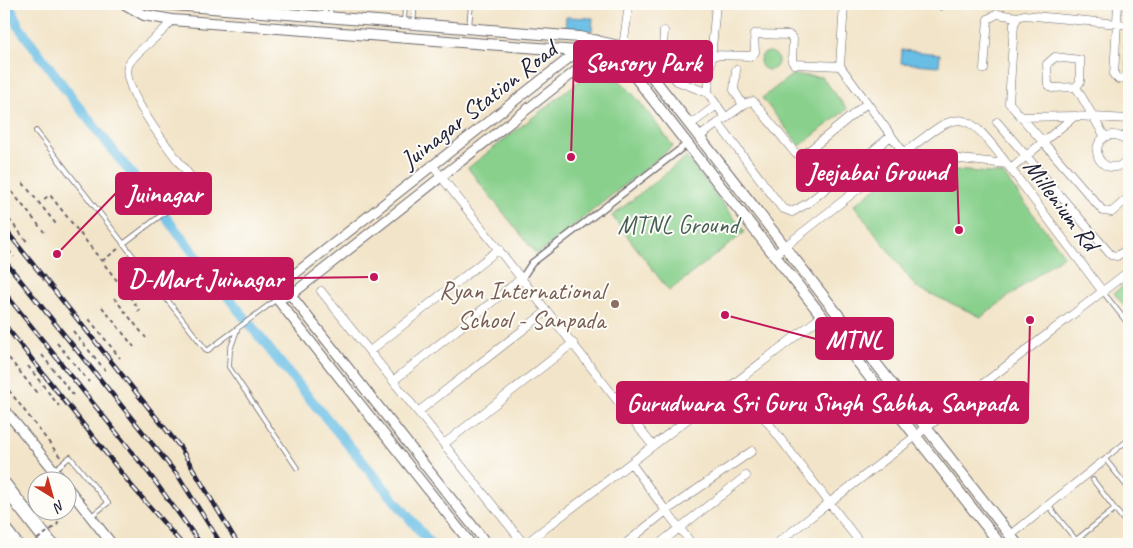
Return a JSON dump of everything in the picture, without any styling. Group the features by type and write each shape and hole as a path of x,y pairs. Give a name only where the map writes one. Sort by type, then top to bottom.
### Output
{"highway":[{"path":"4,485 50,544"},
{"path":"4,530 15,544"}],"main road":[{"path":"125,4 144,15 172,20 578,51 615,59 636,78 1000,544"},
{"path":"161,4 268,10 327,18 469,28 597,40 623,47 646,70 690,124 1018,544"},
{"path":"356,34 357,20"}],"street":[{"path":"615,59 623,47 629,4"},
{"path":"708,93 716,4"},
{"path":"844,4 840,66 904,154"},
{"path":"1118,4 1114,75 1118,79 1127,77 1129,47"},
{"path":"984,69 988,19 997,14 1018,18 1024,16 1129,25"},
{"path":"1018,18 1014,24 1009,103 1102,211 1112,212 1129,197"},
{"path":"172,20 161,34 132,60 128,66 127,73 131,88 155,130 198,186 176,204"},
{"path":"664,31 662,63 677,81 708,93 726,118"},
{"path":"711,55 752,56 755,54 754,34 789,36 793,39 792,62 794,64 840,66"},
{"name":"Juinagar Station Road","path":"282,284 578,51 597,40"},
{"name":"Juinagar Station Road","path":"277,299 291,295 587,62 597,40"},
{"path":"1055,57 1080,60 1080,82 1076,87 1050,86 1047,81 1049,61 1055,57"},
{"path":"736,70 734,90 743,104"},
{"path":"1076,87 1105,137"},
{"path":"700,137 743,104 750,101 757,103 796,153 800,155 805,154 867,103"},
{"path":"690,124 717,105"},
{"path":"1021,117 1075,116 1129,119"},
{"path":"774,255 943,124 957,119 971,123 986,136 1009,166 1027,156 1075,116"},
{"path":"998,122 1111,255 1117,256 1129,248"},
{"path":"718,123 782,208 792,212 808,203 891,136"},
{"path":"1123,138 1129,130"},
{"path":"1116,135 1123,138 1129,149 1127,159 1120,166 1104,164 1098,156 1098,145 1105,137 1116,135"},
{"path":"393,381 522,278 532,262 687,144"},
{"name":"Millenium Rd","path":"904,154 1009,166 1103,292"},
{"path":"432,165 654,446"},
{"path":"370,351 499,249"},
{"path":"776,544 1129,271"},
{"path":"282,284 487,544"},
{"path":"282,284 277,299 471,544"},
{"path":"321,291 524,544 822,316"},
{"path":"418,412 547,311"},
{"path":"444,444 573,343"},
{"path":"736,382 861,544"},
{"path":"4,408 53,470"},
{"path":"625,544 666,511 752,451"},
{"path":"1011,535 1103,461"},
{"path":"631,463 692,544"},
{"path":"659,544 746,476"},
{"path":"78,501 112,544"}],"lane":[{"path":"325,4 327,18"},
{"path":"327,18 331,4"},
{"path":"405,4 408,23"},
{"path":"408,23 415,4"},
{"path":"469,28 471,4"},
{"path":"36,131 124,244 176,204"},
{"name":"Juinagar Station Road","path":"124,244 207,351 277,299"},
{"path":"1103,292 1129,325"},
{"path":"237,330 230,350 228,368 297,468"},
{"path":"1129,440 1103,461 1129,488"},
{"path":"53,470 70,456 108,503 90,517"},
{"path":"1093,480 1129,527"},
{"path":"1048,505 1079,544"},
{"path":"1070,544 1116,509"}],"path":[{"path":"23,183 56,224"},
{"path":"12,192 44,232"},
{"path":"44,199 50,195 140,310 135,314"},
{"path":"4,213 29,244"},
{"path":"4,244 14,257"},
{"path":"102,261 124,244"},
{"path":"114,298 146,338"},
{"path":"102,307 134,347"},
{"path":"88,319 120,358"},
{"path":"73,331 105,370"},
{"path":"58,343 89,382"},
{"path":"4,352 36,392 40,389"},
{"path":"42,356 73,395"},
{"path":"28,366 59,406"},
{"path":"4,384 64,462"},
{"path":"31,544 57,524 59,520"}],"green space":[{"path":"769,52 775,55 778,61 775,67 769,70 763,67 760,61 763,55"},
{"path":"596,68 605,70 626,87 673,146 537,255 468,168"},
{"path":"792,75 822,77 847,109 800,146 762,98"},
{"name":"MTNL Ground","path":"686,157 745,232 669,291 612,216"},
{"path":"904,166 1003,174 1064,255 981,317 916,287 854,205"},
{"path":"1129,281 1129,312 1114,293"}],"water":[{"path":"566,17 593,18 592,31 565,29"},
{"path":"902,50 940,54 939,66 901,63"}],"waterway":[{"path":"9,4 19,27 79,107 277,359 431,544"}],"railway":[{"path":"4,228 180,447 238,544"},
{"path":"4,260 179,477 221,544"},
{"path":"4,292 148,472 201,544"},
{"path":"4,324 131,485 182,544"}],"place":[{"name":"Sensory Park","path":"571,157"},
{"name":"Jeejabai Ground","path":"959,230"},
{"name":"Juinagar","path":"57,254"},
{"name":"D-Mart Juinagar","path":"374,277"},
{"name":"Ryan International School - Sanpada","path":"615,304"},
{"name":"MTNL","path":"725,315"},
{"name":"Gurudwara Sri Guru Singh Sabha, Sanpada","path":"1030,320"}]}
